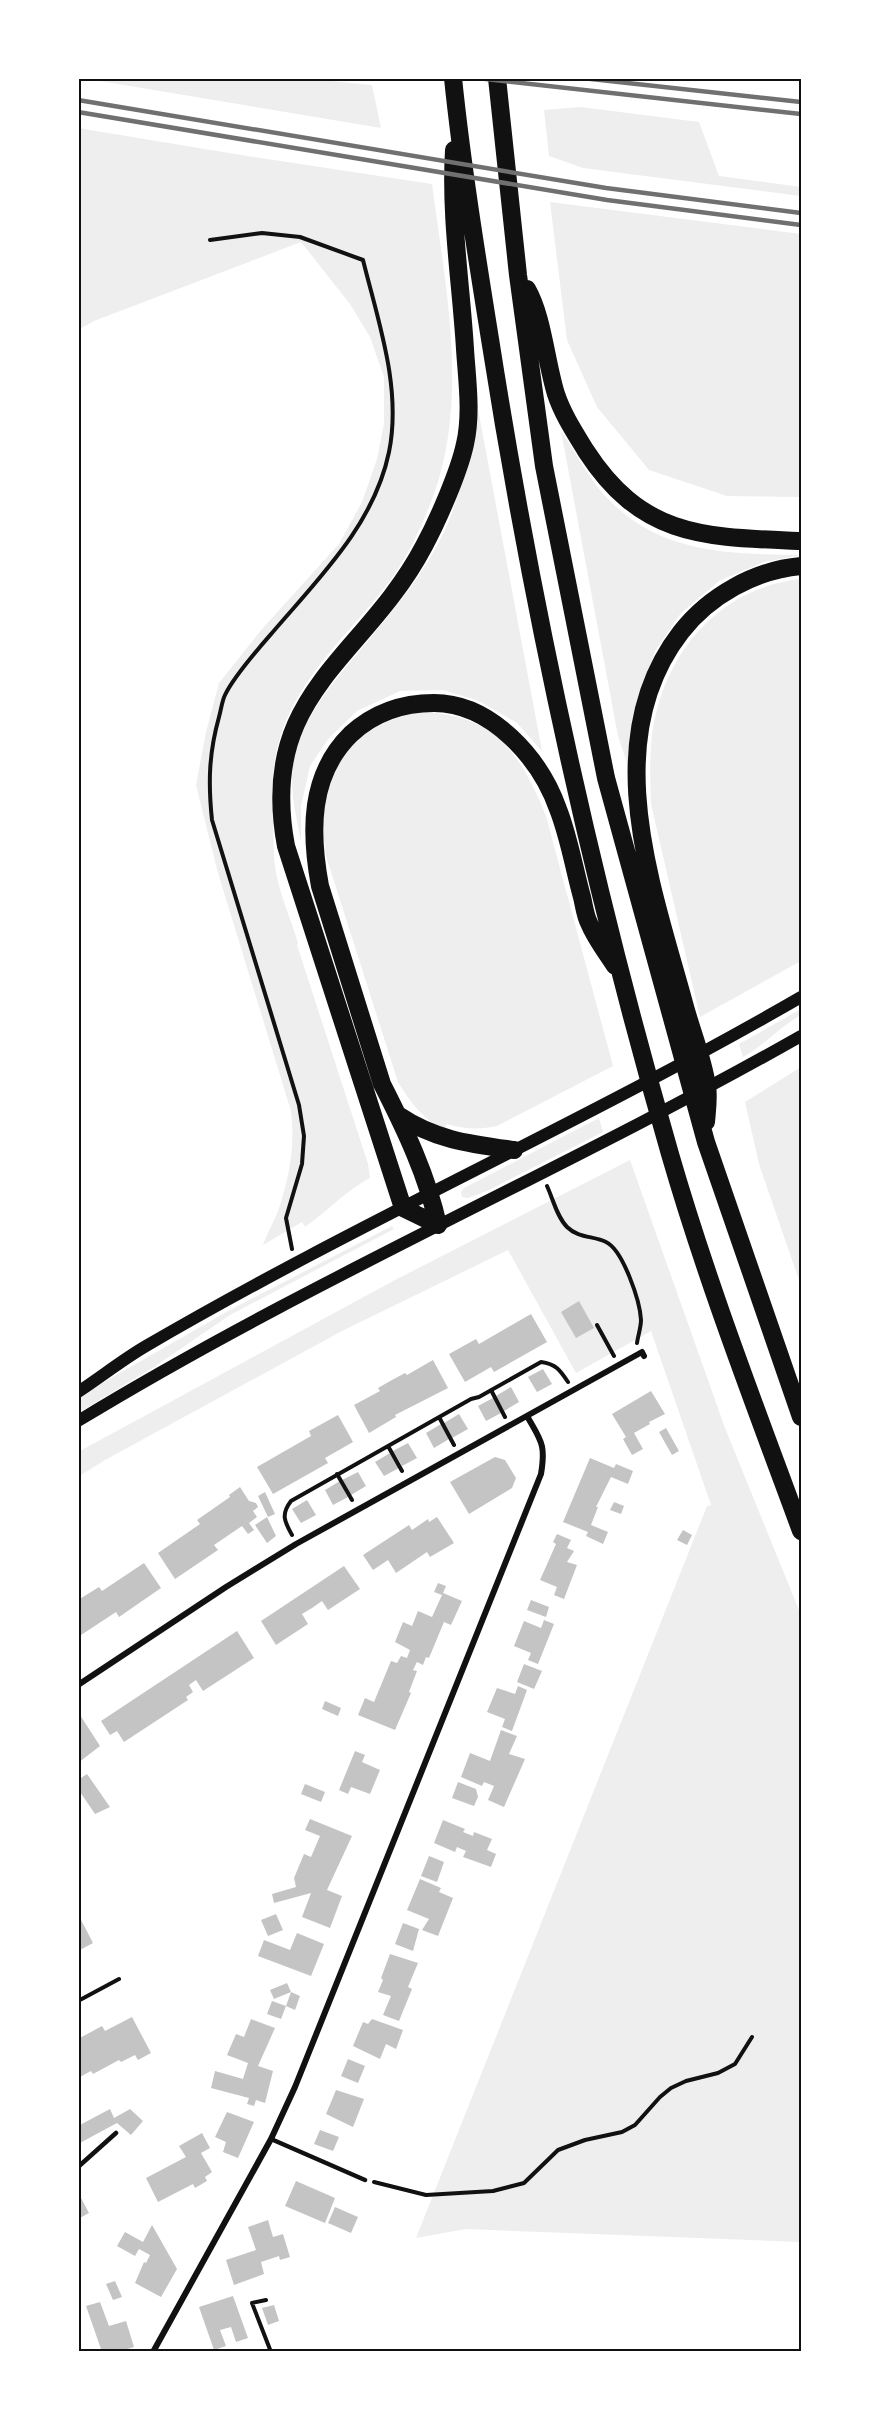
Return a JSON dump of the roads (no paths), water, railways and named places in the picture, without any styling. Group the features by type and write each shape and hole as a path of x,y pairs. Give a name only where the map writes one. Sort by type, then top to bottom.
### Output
{"highway":[{"path":"453,78 477,258 516,495 574,781 674,1168 717,1301 801,1531"},
{"path":"497,78 518,275 544,466 606,778 706,1142 801,1417"},
{"path":"438,1225 403,1208 286,846 280,816 281,784 292,733 303,706 332,666 408,572 424,546 465,444 468,398 452,193 456,112"},
{"path":"518,275 534,302 548,370 561,408 595,464 613,487 641,511 694,533 719,537 801,541"},
{"path":"706,1142 707,1086 651,885 640,828 637,769 641,723 646,700 660,665 689,622 712,601 749,580 788,567 801,566"},
{"path":"438,1225 431,1194 398,1115 382,1084 320,886 314,856 314,810 323,772 333,754 352,733 370,719 396,706 446,703 466,708 486,718 519,747 541,772 558,809 588,923 624,981"},
{"path":"398,1115 418,1128 447,1140 514,1150"}],"main road":[{"path":"78,1392 144,1348 250,1288 596,1109 736,1035 801,997"},
{"path":"78,1421 180,1360 438,1225 606,1142 801,1036"}],"street":[{"path":"78,1685 216,1593 296,1544 642,1352 644,1356"},
{"path":"153,2352 271,2139 295,2087 541,1474 544,1452 538,1435 527,1416"}],"lane":[{"path":"78,2167 116,2133"},
{"path":"271,2139 365,2180"}],"railway":[{"path":"477,78 801,114"},
{"path":"582,78 801,102"},
{"path":"78,100 606,188 801,213"},
{"path":"78,112 607,200 801,225"}]}
